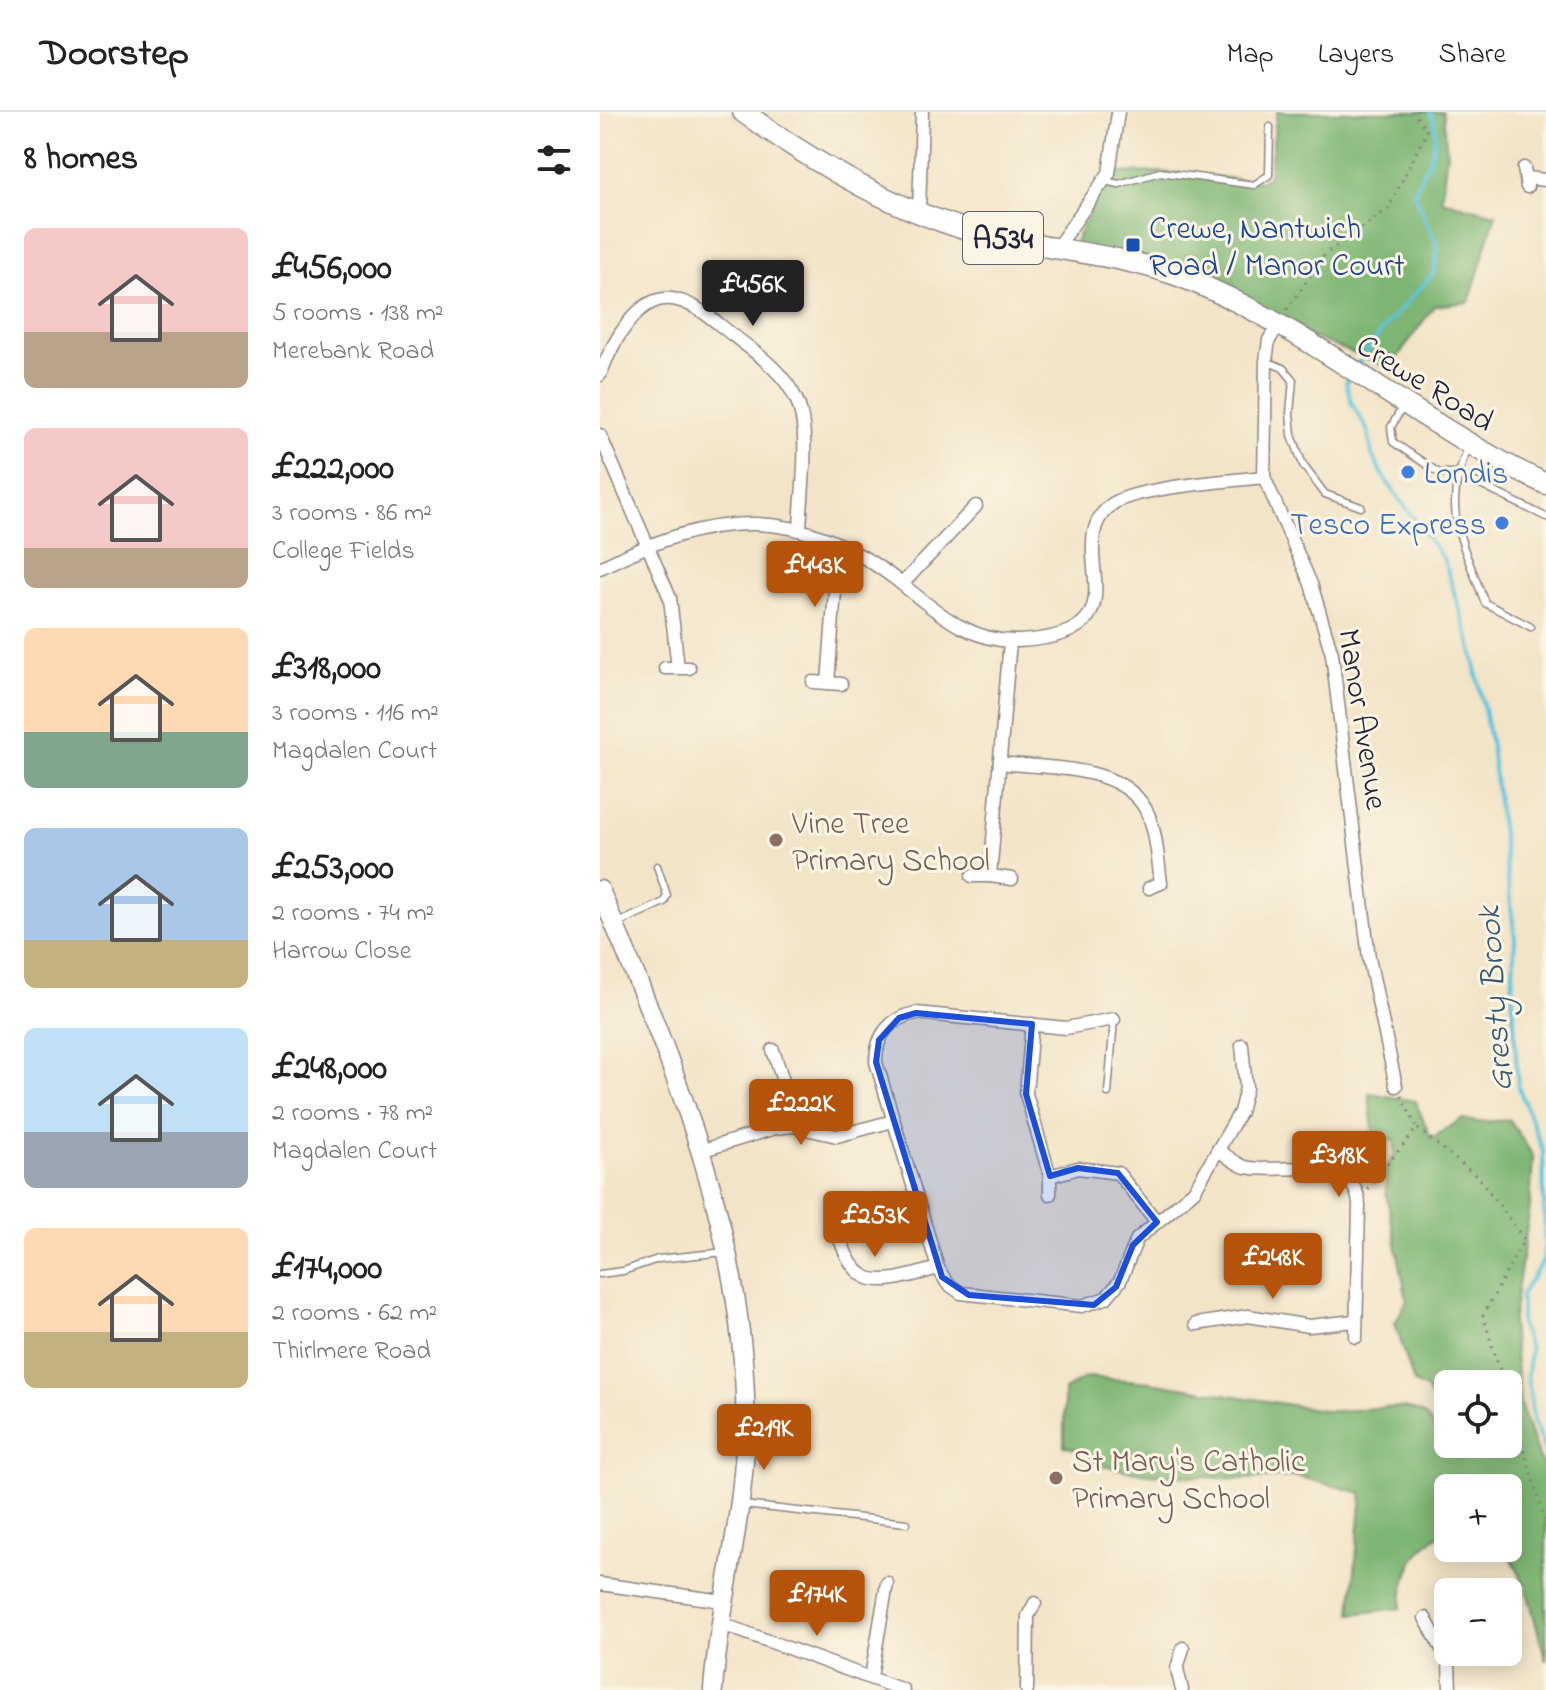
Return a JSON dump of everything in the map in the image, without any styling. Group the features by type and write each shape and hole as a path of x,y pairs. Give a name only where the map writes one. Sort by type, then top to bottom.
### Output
{"main road":[{"name":"A534","path":"743,112 822,164 919,214 990,236 1058,246 1181,277 1279,324"},
{"name":"Crewe Road","path":"1279,324 1469,446 1546,484"}],"street":[{"path":"919,214 922,112"},
{"path":"1058,246 1109,173 1118,112"},
{"path":"1526,178 1546,180"},
{"path":"600,375 621,333 644,308 660,300 685,302 749,347 781,376 801,411 800,530"},
{"name":"Manor Avenue","path":"1279,324 1269,340 1266,361 1264,477 1311,584 1332,654 1369,958 1396,1086"},
{"path":"600,435 673,610 677,668"},
{"path":"600,568 647,545 709,526 800,530 850,548 957,626 994,640 1058,636 1074,629 1091,613 1096,597 1095,532 1105,510 1118,500 1264,477"},
{"path":"902,584 960,513 976,506"},
{"path":"813,682 835,683 835,590 850,548"},
{"path":"990,876 1010,641"},
{"path":"1000,763 1102,777 1128,788 1149,817 1161,885"},
{"path":"972,876 1012,879"},
{"path":"600,890 667,1055 700,1151 728,1252 744,1366 745,1444 740,1504 719,1623 713,1690"},
{"path":"1114,1019 1076,1028 916,1013 899,1018 884,1030 876,1052 893,1121 938,1268 947,1283 961,1293 1089,1306 1111,1293 1133,1245 1187,1200 1218,1150 1245,1098 1242,1045"},
{"path":"1032,1024 1026,1094 1050,1176 1050,1194"},
{"path":"773,1050 790,1102 793,1126"},
{"path":"700,1151 775,1128 793,1126 837,1136 893,1121"},
{"path":"1218,1150 1248,1167 1329,1171 1351,1185 1359,1199 1356,1337"},
{"path":"1050,1176 1078,1168 1118,1173 1157,1222"},
{"path":"831,1212 847,1261 877,1281 896,1280 938,1268"},
{"path":"1196,1324 1248,1316 1309,1326 1355,1321"},
{"path":"871,1677 887,1583"},
{"path":"600,1584 723,1601"},
{"path":"1027,1690 1028,1616 1035,1603"},
{"path":"1425,1618 1449,1662 1450,1690"},
{"path":"719,1623 903,1690"},
{"path":"1182,1690 1177,1669 1183,1648"}],"lane":[{"path":"1104,181 1119,184 1160,172 1254,185 1269,175 1270,127"},
{"path":"1266,361 1283,368 1293,380 1291,424 1303,465 1325,494 1361,507"},
{"path":"1404,406 1391,427 1393,442 1439,473 1456,473 1546,517"},
{"path":"1469,446 1456,473 1454,523 1485,603 1531,627"},
{"path":"615,925 664,902 667,895 657,866"},
{"path":"1108,1093 1114,1019"},
{"path":"600,1274 623,1271 658,1259 728,1252"},
{"path":"740,1504 907,1523"}],"path":[{"path":"1279,324 1325,254 1388,209 1427,131 1413,112"},
{"path":"1396,1086 1417,1128 1480,1179 1524,1239 1483,1316 1500,1370"},
{"path":"1359,1199 1417,1128"},
{"path":"1522,1443 1546,1524"}],"highlighted area":[{"path":"916,1013 1032,1024 1026,1094 1050,1176 1078,1168 1118,1173 1157,1222 1133,1245 1116,1287 1094,1305 969,1295 942,1277 876,1062 879,1040 899,1018"}],"green space":[{"path":"1277,112 1443,112 1447,153 1441,200 1496,214 1469,302 1434,306 1390,368 1279,324 1165,270 1072,248 1109,173 1160,172 1263,181 1269,175"},
{"path":"1369,1093 1415,1101 1431,1138 1462,1119 1477,1122 1510,1120 1533,1156 1530,1207 1512,1324 1517,1370 1434,1370 1434,1404 1426,1389 1414,1383 1395,1323 1407,1300 1386,1193 1385,1168 1395,1155 1395,1139 1374,1141"},
{"path":"1086,1377 1150,1382 1328,1411 1405,1408 1424,1415 1433,1426 1434,1458 1522,1458 1522,1409 1539,1459 1546,1466 1546,1661 1525,1584 1513,1562 1522,1562 1522,1474 1434,1474 1434,1538 1419,1552 1408,1572 1401,1608 1351,1614 1362,1493 1296,1476 1241,1479 1147,1474 1092,1464 1085,1452 1064,1446 1064,1390"}],"waterway":[{"path":"1356,367 1385,326 1434,273 1438,248 1414,193 1434,143 1434,122 1430,112"},
{"name":"Gresty Brook","path":"1349,377 1346,382 1351,402 1368,431 1372,455 1385,479 1444,560 1472,649 1491,745 1515,939 1512,990 1518,1086 1543,1151 1543,1261 1521,1295 1521,1326 1530,1349 1527,1375 1534,1424 1546,1453"}],"place":[{"name":"Crewe, Nantwich Road / Manor Court","path":"1133,245"},
{"name":"Londis","path":"1408,472"},
{"name":"Tesco Express","path":"1502,523"},
{"name":"Vine Tree Primary School","path":"776,840"},
{"name":"St Mary's Catholic Primary School","path":"1056,1478"}]}
